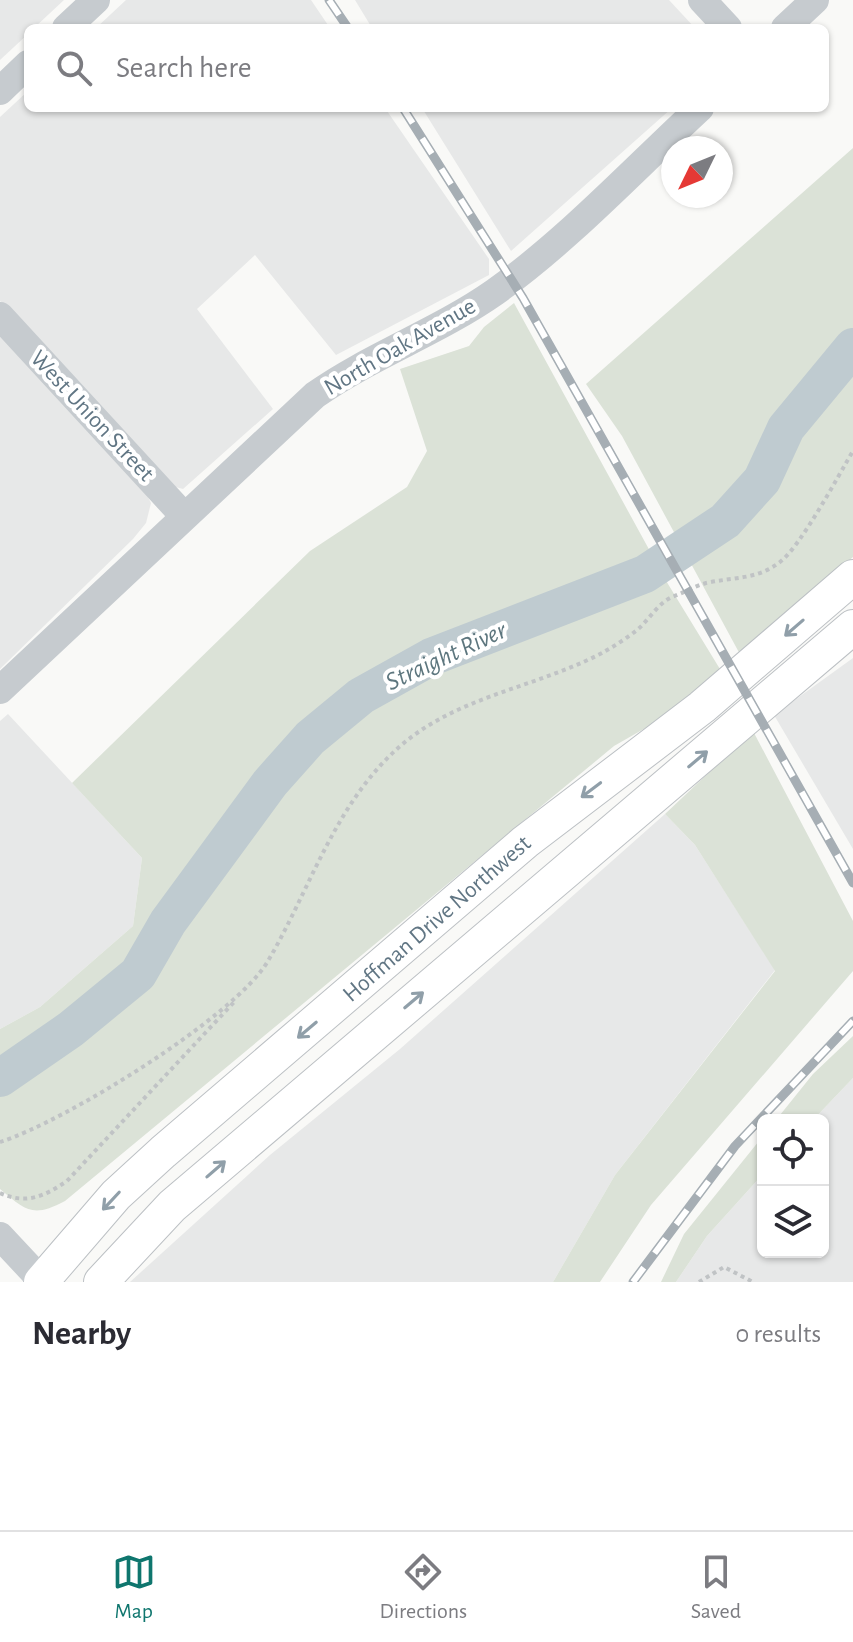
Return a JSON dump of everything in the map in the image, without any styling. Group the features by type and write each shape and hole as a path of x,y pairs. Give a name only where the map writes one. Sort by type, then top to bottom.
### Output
{"main road":[{"name":"Hoffman Drive Northwest","path":"42,1282 116,1195 163,1152 525,842 702,707 853,577"},
{"name":"Hoffman Drive Northwest","path":"101,1282 172,1206 853,627"}],"street":[{"path":"70,24 96,0"},
{"path":"702,0 724,24"},
{"path":"789,24 815,0"},
{"path":"0,91 24,68"},
{"name":"North Oak Avenue","path":"0,690 315,395 352,369 459,315 549,250 696,112"},
{"name":"West Union Street","path":"0,316 184,516"},
{"path":"0,1236 42,1282"}],"path":[{"path":"0,1193 20,1200 33,1199 67,1181 242,994 267,964 337,823 377,769 405,743 441,717 483,696 530,683 603,652 637,630 664,601 705,584 747,578 783,560 853,451"},
{"path":"0,1142 71,1110 165,1050 242,994"},
{"path":"699,1282 724,1267 753,1282"}],"shaded area":[{"path":"0,0 64,0 38,24 24,24 24,38 0,60"},
{"path":"126,0 311,0 327,24 100,24"},
{"path":"355,0 669,0 691,24 370,24"},
{"path":"24,95 24,112 388,112 489,259 489,275 336,355 255,255 197,309 273,409 183,489 172,486 0,301 0,117"},
{"path":"424,112 667,112 511,251"},
{"path":"853,148 853,557 742,658 622,436 586,384"},
{"path":"514,303 668,584 723,674 670,714 614,746 65,1201 45,1209 30,1210 24,1207 0,1189 0,1029 40,1007 133,926 142,858 72,783 310,551 407,487 427,451 400,369 469,346 484,327"},
{"path":"0,333 145,491 151,503 146,523 133,539 0,669"},
{"path":"853,658 853,849 774,715"},
{"path":"8,714 142,858 133,926 40,1007 0,1029 0,721"},
{"path":"753,731 853,921 853,971 651,1205 600,1282 553,1282 615,1175 775,971 695,845 665,814"},
{"path":"665,814 695,845 775,970 615,1175 553,1282 130,1282 270,1155 400,1049"},
{"path":"853,1036 853,1078 819,1114 781,1114 813,1074"},
{"path":"853,1078 853,1282 676,1282 707,1236 757,1181 757,1258 829,1258 829,1114 819,1114"},
{"path":"757,1143 757,1181 707,1236 676,1282 661,1282 684,1234"}],"waterway":[{"name":"Straight River","path":"0,1078 71,1029 138,974 168,922 270,783 310,738 361,696 431,657 645,574 725,521 762,480 786,428 853,347"}],"railway":[{"path":"329,0 345,24"},
{"path":"406,112 523,298 853,883"},
{"path":"633,1282 735,1146 853,1021"}]}
